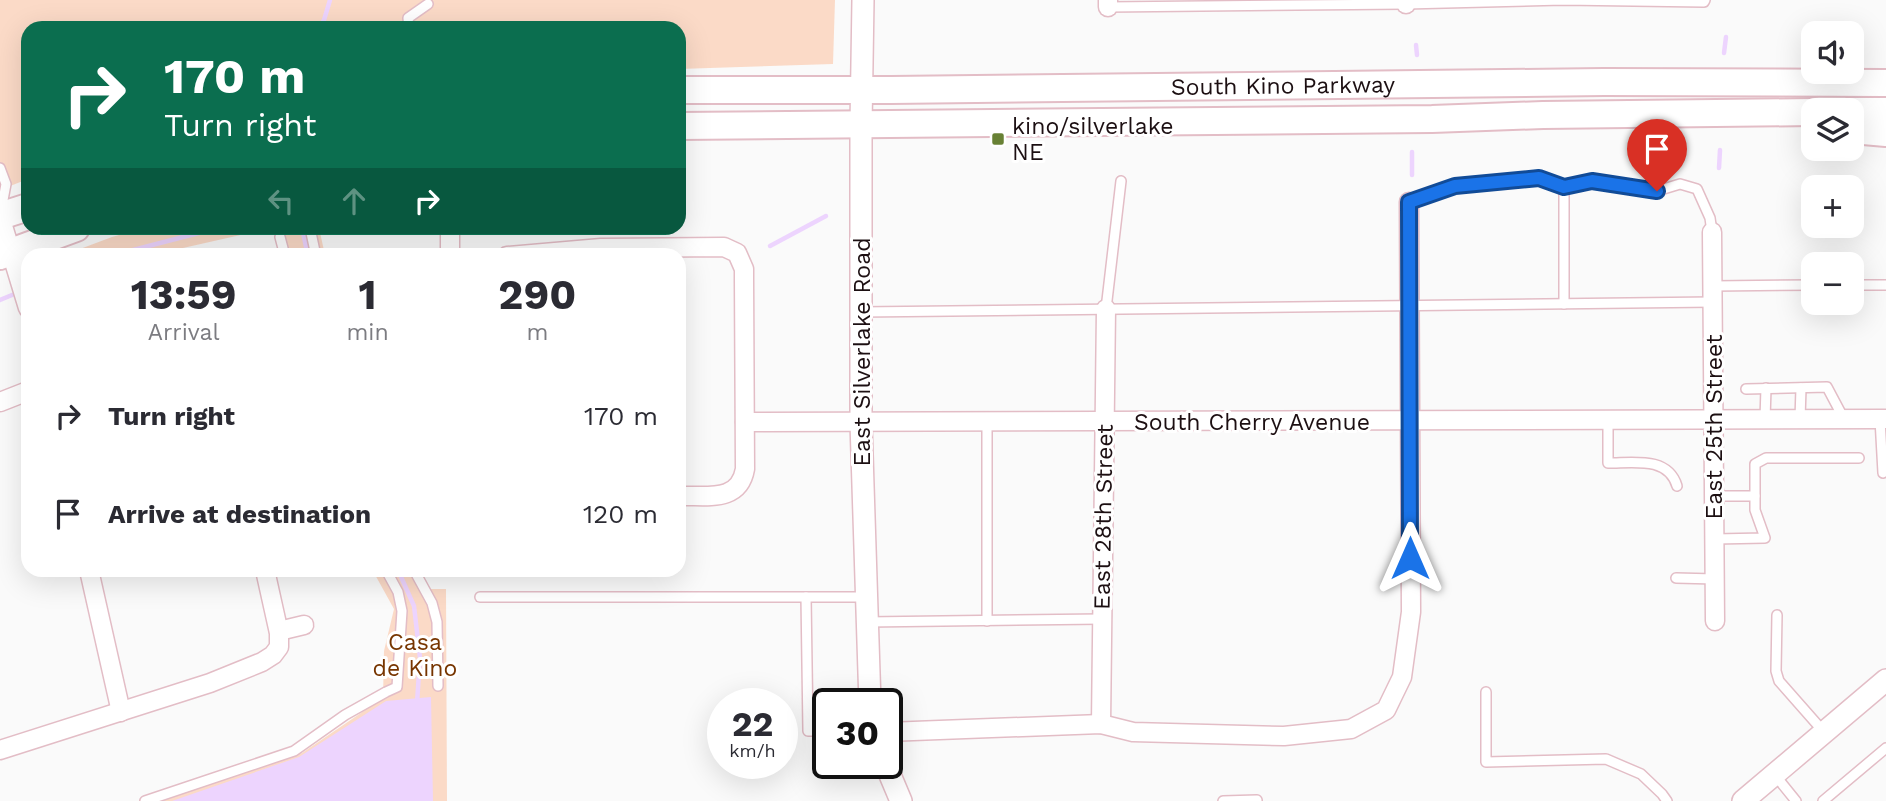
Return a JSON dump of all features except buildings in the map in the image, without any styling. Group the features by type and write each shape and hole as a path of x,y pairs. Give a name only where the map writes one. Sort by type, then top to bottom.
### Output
{"main road":[{"path":"1864,70 1886,69"},
{"path":"1604,82 1801,73"},
{"name":"South Kino Parkway","path":"686,90 1604,82 1886,83"},
{"path":"1864,111 1886,111"},
{"name":"South Kino Parkway","path":"686,126 1432,119 1801,112"},
{"path":"1665,113 1801,126"},
{"path":"1864,131 1886,133"},
{"path":"0,216 21,209"},
{"path":"21,248 57,235"}],"street":[{"name":"East Silverlake Road","path":"863,0 861,423 870,688"},
{"path":"903,731 1101,724 1133,732 1284,736 1351,729 1386,710 1402,677 1410,612 1409,202"},
{"path":"0,216 5,254 21,292"},
{"name":"East 25th Street","path":"1712,232 1715,621"},
{"path":"601,248 724,247 741,253 744,269 745,488 730,493 686,496"},
{"name":"East 28th Street","path":"1101,724 1105,309"},
{"path":"0,402 21,394"},
{"name":"South Cherry Avenue","path":"744,422 1883,419"},
{"path":"91,577 121,712"},
{"path":"0,750 210,683 262,663 273,655 279,639 266,577"},
{"path":"279,639 304,625"},
{"path":"1743,801 1886,680"},
{"path":"892,779 901,801"}],"lane":[{"path":"1108,3 1705,0"},
{"path":"408,21 408,18 428,4"},
{"path":"0,169 6,184 0,216"},
{"path":"1409,202 1455,186 1539,178 1564,187 1592,181 1657,191 1680,184 1697,189 1710,218 1712,232"},
{"path":"1105,309 1121,181"},
{"path":"1564,187 1564,304"},
{"path":"280,237 283,248"},
{"path":"1864,285 1886,285"},
{"path":"861,312 1564,304 1801,286"},
{"path":"1746,389 1827,387 1844,419"},
{"path":"1765,419 1766,388"},
{"path":"1800,419 1801,388"},
{"path":"1883,419 1883,473"},
{"path":"1608,420 1608,463 1656,464 1671,474 1677,486"},
{"path":"987,423 987,621"},
{"path":"1715,539 1765,538 1755,510 1755,464 1766,458 1859,458"},
{"path":"1714,496 1755,496"},
{"path":"145,801 294,751 345,715 397,687 402,611 398,592 390,577"},
{"path":"418,577 432,603 437,622 438,686"},
{"path":"1676,578 1715,579"},
{"path":"480,597 866,597"},
{"path":"806,597 808,731 812,731"},
{"path":"1777,615 1776,671 1779,681 1824,733"},
{"path":"867,622 1102,619"},
{"path":"1486,692 1486,762 1606,759 1640,774 1667,801"},
{"path":"1824,801 1886,748"},
{"path":"1775,775 1796,801"},
{"path":"1223,801 1257,800"}],"green space":[{"path":"0,0 835,0 833,64 686,69 686,21 21,21 21,182 0,190"},
{"path":"240,235 183,248 83,248 112,237"},
{"path":"276,235 321,235 323,248 278,248"},
{"name":"Casa de Kino","path":"376,577 422,577 429,589 446,589 447,801 161,801 302,753 383,698 384,651 394,609"}],"shaded area":[{"path":"431,697 433,801 172,801 299,757 386,701"}],"waterway":[{"path":"323,21 330,0"},
{"path":"1724,53 1726,37"},
{"path":"1416,45 1417,55"},
{"path":"1719,168 1720,150"},
{"path":"1412,152 1412,175"},
{"path":"770,246 826,216"},
{"path":"141,248 191,235"},
{"path":"304,235 306,248"},
{"path":"0,300 12,295"},
{"path":"401,577 414,606 420,658 417,703"}],"place":[{"name":"kino/silverlake NE","path":"998,139"}],"route":[{"path":"1410,558 1409,202 1455,186 1539,178 1564,187 1592,181 1657,191"}]}
